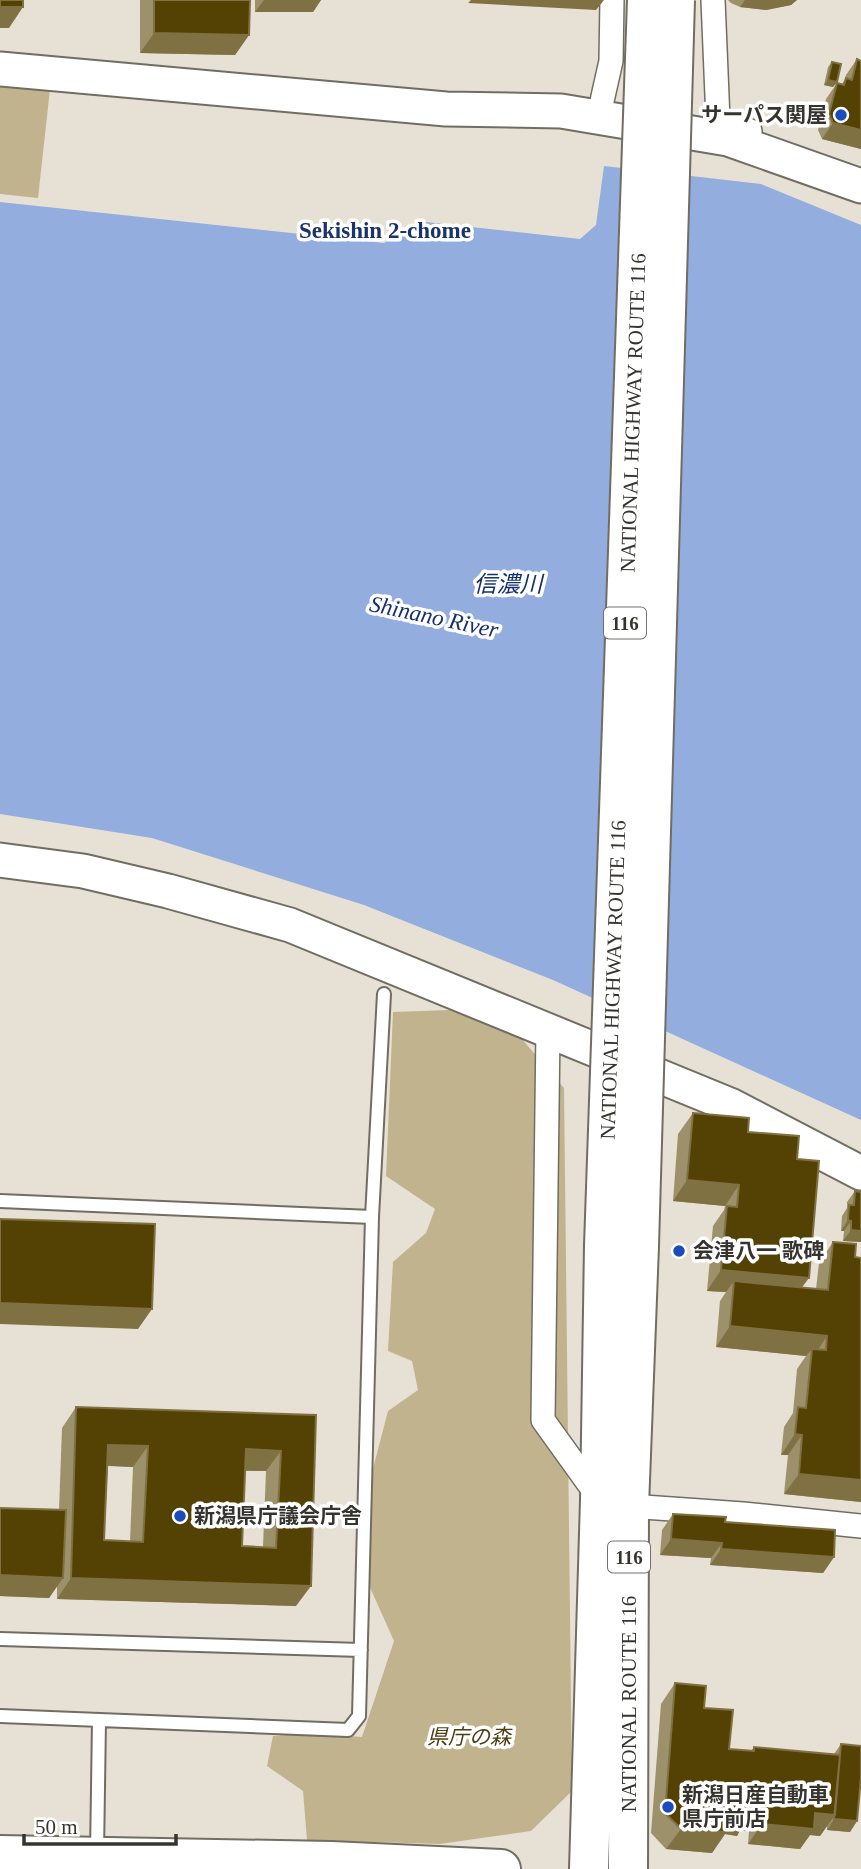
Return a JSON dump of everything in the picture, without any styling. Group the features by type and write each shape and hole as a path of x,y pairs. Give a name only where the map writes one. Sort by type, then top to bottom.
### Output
{"highway":[{"name":"NATIONAL HIGHWAY ROUTE 116","path":"621,1246 647,0"},
{"name":"NATIONAL HIGHWAY ROUTE 116","path":"621,1246 675,0"},
{"name":"NATIONAL ROUTE 116","path":"589,1869 615,1503 621,1246"},
{"name":"NATIONAL ROUTE 116","path":"615,1503 628,1869"},
{"path":"0,1855 97,1863 331,1861 501,1869"}],"street":[{"path":"602,101 611,61 612,0"},
{"path":"713,0 718,120 861,170"},
{"path":"0,69 446,109 561,111 728,139 861,186"},
{"path":"0,860 83,871 290,925 730,1105 861,1173"},
{"path":"548,1029 543,1420 615,1503 861,1526"}],"lane":[{"path":"0,1716 348,1730 359,1716 372,1217 384,994"},
{"path":"0,1201 372,1217"},
{"path":"0,1639 361,1650"},
{"path":"97,1863 99,1721"}],"green space":[{"path":"0,75 51,80 38,198 0,194"},
{"name":"県庁の森","path":"450,1010 515,1031 564,1088 572,1791 531,1831 440,1844 307,1840 303,1791 267,1766 273,1736 310,1733 362,1737 394,1641 368,1583 370,1480 388,1411 418,1390 412,1361 388,1351 393,1262 426,1233 435,1209 386,1176 393,1012"}],"water":[{"name":"信濃川","path":"604,166 761,184 861,225 861,1120 553,980 364,905 152,838 0,814 0,202 384,243 426,222 580,239 596,225"}],"building":[{"path":"0,0 23,0 23,7 0,7"},
{"path":"154,0 250,0 249,35 154,33"},
{"path":"857,59 861,61 861,130 833,123 829,114 837,83 844,85 846,78 852,80"},
{"path":"832,62 841,64 837,82 828,80"},
{"path":"693,1113 749,1118 748,1132 799,1136 797,1159 819,1161 809,1278 721,1270 727,1206 737,1207 739,1185 687,1180"},
{"path":"855,1191 861,1192 861,1231 851,1230 851,1221 848,1220 849,1205 854,1205"},
{"path":"0,1219 155,1224 152,1309 0,1303"},
{"path":"833,1242 856,1244 855,1257 861,1258 861,1480 799,1474 802,1435 795,1434 798,1407 806,1408 812,1349 826,1350 827,1336 730,1326 734,1281 828,1290"},
{"name":"新潟県庁議会庁舎","path":"76,1407 316,1415 311,1586 71,1578","holes":["108,1445 148,1446 143,1542 104,1540","246,1449 281,1451 276,1548 242,1546"]},
{"path":"0,1508 66,1510 63,1578 0,1575"},
{"path":"673,1514 726,1517 725,1522 835,1530 834,1557 721,1549 722,1543 671,1539"},
{"path":"675,1683 706,1686 704,1708 733,1710 729,1749 754,1751 754,1747 840,1755 835,1815 815,1813 814,1829 762,1824 763,1811 751,1809 751,1815 720,1812 719,1818 729,1819 727,1832 681,1829 665,1813"},
{"path":"841,1744 861,1746 857,1821 834,1819"}],"place":[{"name":"サーパス関屋","path":"841,115"},
{"name":"会津八一 歌碑","path":"679,1251"},
{"name":"新潟県庁議会庁舎","path":"180,1516"},
{"name":"新潟日産自動車 県庁前店","path":"668,1807"}],"district":[{"name":"Sekishin 2-chome","path":"385,230"}],"water label":[{"name":"Shinano River","path":"434,617"}]}
